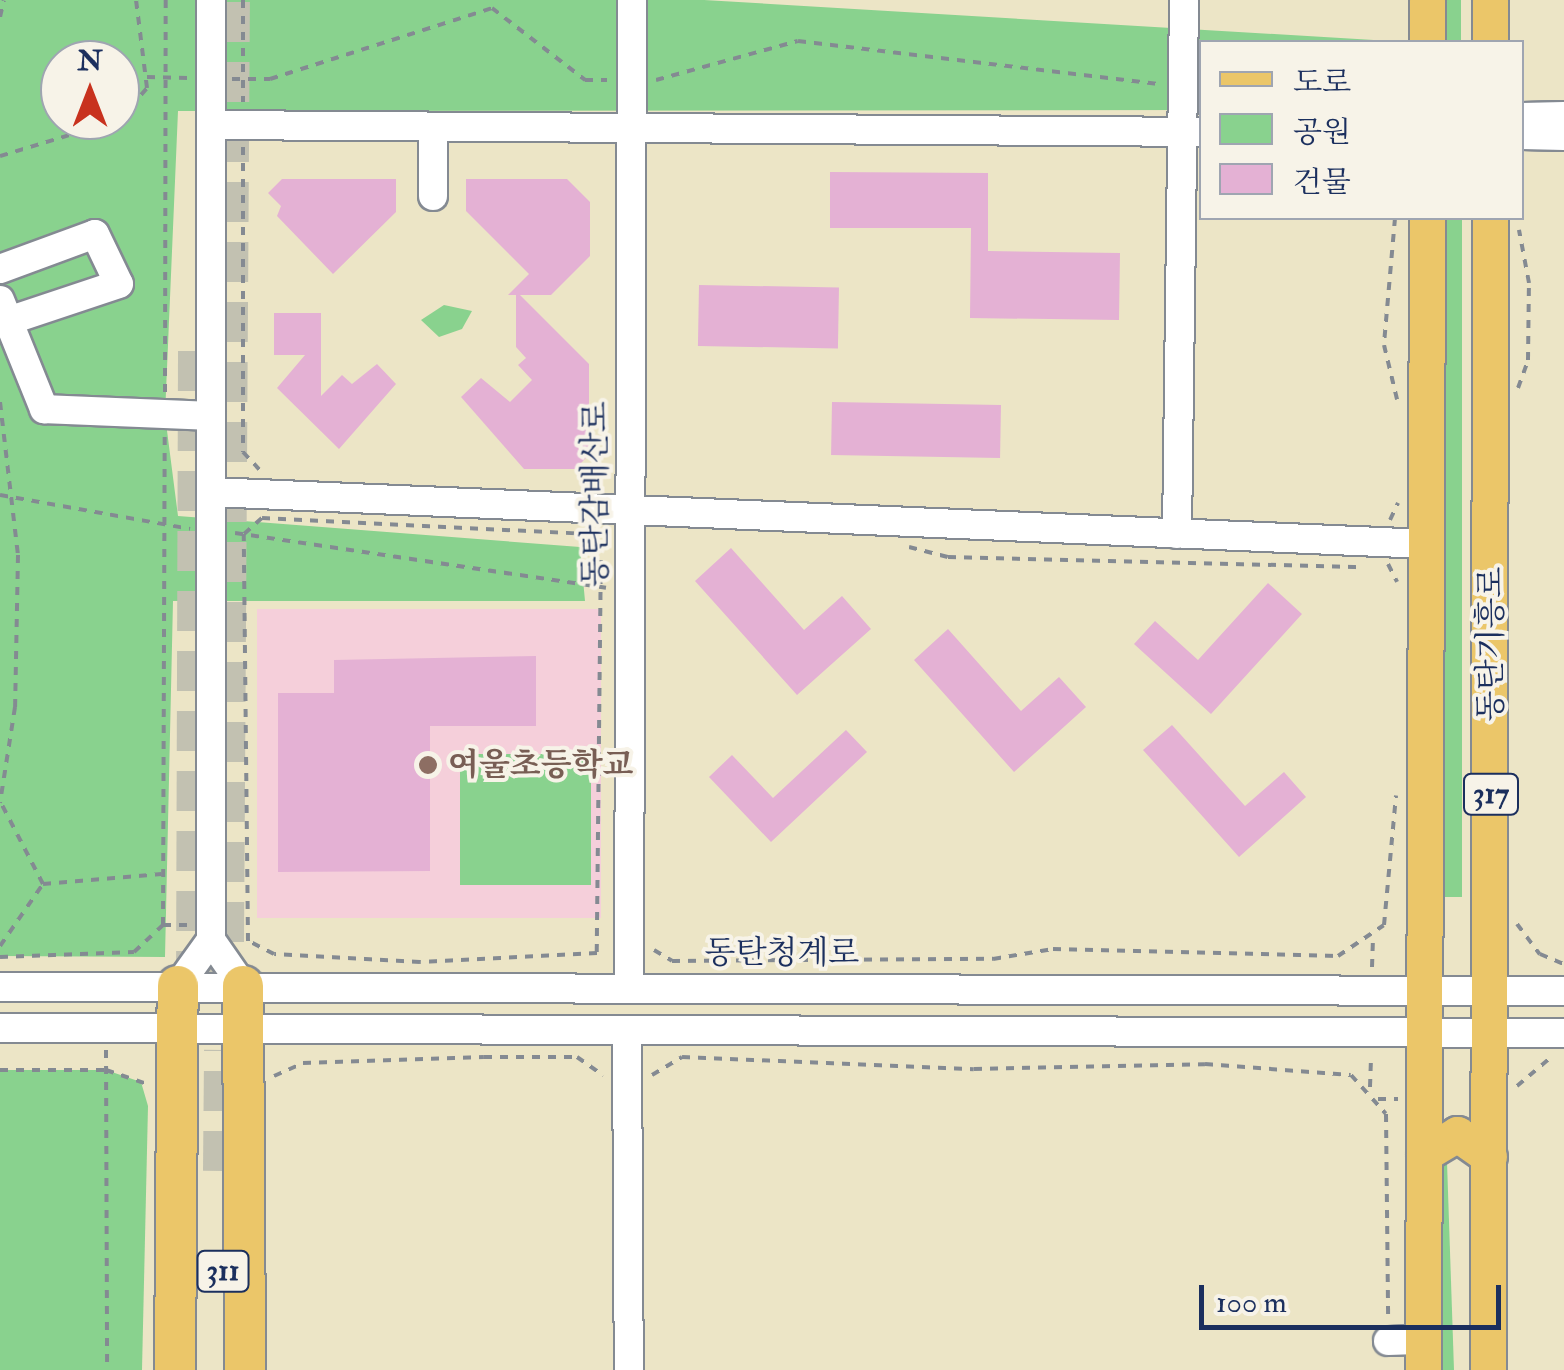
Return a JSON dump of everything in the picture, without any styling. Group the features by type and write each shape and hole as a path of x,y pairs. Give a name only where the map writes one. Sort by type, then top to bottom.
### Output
{"highway":[{"path":"178,986 178,1030 211,1159 245,1370"},
{"path":"175,1370 211,1159 242,1030 242,986"},
{"name":"311","path":"195,1370 211,1159"},
{"name":"311","path":"211,1159 224,1370"}],"main road":[{"path":"1426,0 1427,40"},
{"path":"1490,0 1490,40"},
{"name":"동탄기흥로","path":"1424,1355 1427,220"},
{"name":"동탄기흥로","path":"1488,1370 1490,220"},
{"path":"1424,1154 1457,1134 1489,1156"}],"street":[{"path":"212,0 211,940 242,986"},
{"name":"동탄감배산로","path":"629,988 632,0"},
{"path":"1177,534 1192,132 1182,84 1184,0"},
{"path":"1524,117 1564,116"},
{"path":"212,125 1192,132"},
{"path":"433,127 433,196"},
{"path":"1524,135 1564,136"},
{"path":"0,269 96,234 118,284 4,311 44,410 212,416"},
{"path":"212,492 1426,544"},
{"path":"178,986 211,940"},
{"name":"동탄청계로","path":"0,987 1564,991"},
{"path":"0,1028 1564,1033"},
{"path":"627,1031 629,1370"},
{"path":"1388,1341 1424,1355"}],"path":[{"path":"0,18 4,0"},
{"path":"136,0 148,77 140,89"},
{"path":"0,957 144,949 163,925 166,0"},
{"path":"244,0 243,452 264,473"},
{"path":"148,77 270,79 492,8 585,80 673,79 798,41 1182,84"},
{"path":"0,156 51,140"},
{"path":"1395,220 1384,344 1399,408"},
{"path":"0,402 14,497 15,707 0,803 43,884"},
{"path":"1390,513 1399,492"},
{"path":"0,494 164,528 212,529 606,588"},
{"path":"262,518 586,534 606,554 604,947 575,961 259,952 243,925 244,534 262,518"},
{"path":"899,544 948,557 1388,568 1398,593"},
{"path":"652,929 652,948 672,961 993,959 1054,950 1338,956 1373,941 1384,925 1385,845 1398,789"},
{"path":"43,884 163,874"},
{"path":"0,946 43,884"},
{"path":"1540,954 1564,964"},
{"path":"1515,1098 1526,1071 1564,1054"},
{"path":"266,1083 293,1064 484,1057 576,1057 602,1076"},
{"path":"654,1076 682,1057 864,1068 1205,1064 1351,1075 1386,1114 1388,1341"},
{"path":"0,1070 106,1070 150,1085"},
{"path":"106,1070 107,1370"}],"shaded area":[{"name":"여울초등학교","path":"257,609 601,609 601,918 257,918"}],"green space":[{"path":"0,0 704,0 1374,40 1199,40 1199,110 178,111 165,415 178,516 580,547 585,601 173,601 165,957 0,956"},
{"path":"1437,0 1461,0 1461,40 1437,40"},
{"path":"1438,220 1462,220 1462,897 1438,897"},
{"path":"444,305 472,311 462,329 439,337 421,320"},
{"path":"460,754 591,754 591,885 460,885"},
{"path":"0,1070 106,1070 141,1082 148,1106 142,1370 0,1370"},
{"path":"1438,1158 1447,1162 1454,1370 1438,1370"}],"building":[{"path":"830,172 988,173 988,251 1120,253 1119,320 970,318 971,228 830,228"},
{"path":"282,179 396,179 396,212 333,274 277,216 281,206 268,193"},
{"path":"466,179 567,179 590,202 590,256 551,295 520,295 589,364 589,455 575,469 524,469 461,397 481,378 510,402 532,380 518,365 526,358 516,347 516,295 508,295 529,274 466,211"},
{"path":"699,285 839,287 838,348 698,346"},
{"path":"274,313 321,313 321,396 342,375 352,384 377,364 396,384 339,449 277,388 305,355 274,355"},
{"path":"832,402 1001,405 1000,458 831,455"},
{"path":"731,548 804,630 842,596 871,629 797,695 695,581"},
{"path":"1268,583 1302,614 1211,714 1134,644 1155,621 1198,660"},
{"path":"948,629 1021,711 1059,677 1086,707 1014,772 914,660"},
{"path":"536,656 536,726 430,726 430,871 278,872 278,693 334,693 334,660"},
{"path":"1172,725 1245,806 1284,772 1306,797 1239,857 1143,750"},
{"path":"846,730 867,752 771,842 709,777 732,755 773,798"}],"tunnel":[{"path":"224,942 230,0"},
{"path":"196,991 198,339"},
{"path":"223,1171 224,1050"}],"place":[{"name":"여울초등학교","path":"428,765"}]}
